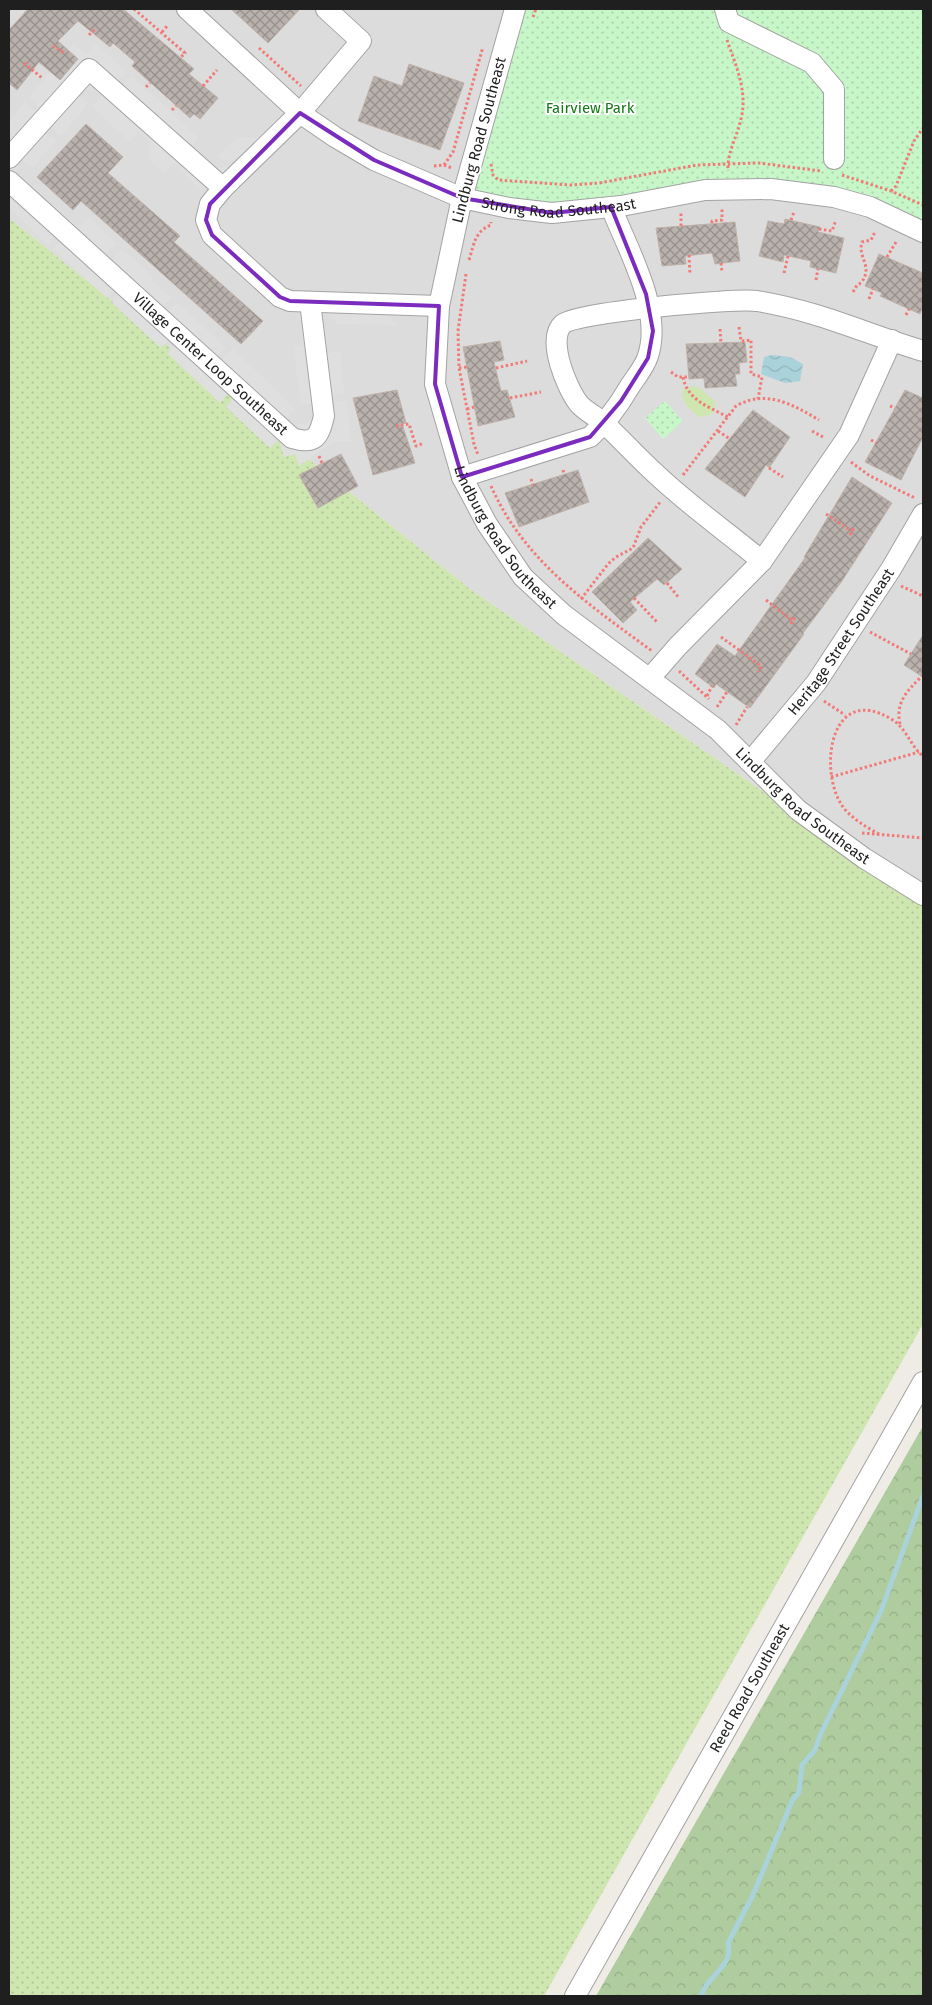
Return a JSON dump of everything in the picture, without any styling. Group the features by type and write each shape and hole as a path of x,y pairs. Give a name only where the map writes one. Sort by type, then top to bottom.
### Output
{"street":[{"name":"Strong Road Southeast","path":"187,9 300,113 374,160 462,198 509,208 552,213 611,207 705,190 771,189 834,197 870,207 923,232"},
{"path":"326,9 362,41 300,113 223,188 210,204 206,220 212,235 280,297 290,302 439,306"},
{"name":"Lindburg Road Southeast","path":"515,9 462,198 439,306 436,384 462,477 487,524 523,577 564,615 718,730 798,810 864,858 923,895"},
{"path":"725,9 729,22 812,63 834,89 832,168"},
{"path":"9,158 89,69 223,188"},
{"name":"Village Center Loop Southeast","path":"9,181 292,438 306,442 314,440 320,431 324,416 310,302"},
{"path":"462,477 590,437 605,424 648,358 653,331 646,294 611,207"},
{"path":"762,561 656,475 605,424 578,403 562,370 556,348 557,334 563,324 575,318 648,308 702,302 755,301 808,311 923,351"},
{"path":"650,678 762,561 848,435 892,340"},
{"name":"Heritage Street Southeast","path":"750,762 808,692 885,578 922,513"},
{"name":"Reed Road Southeast","path":"575,1996 923,1382"}],"path":[{"path":"134,9 185,53 180,58"},
{"path":"530,26 536,9"},
{"path":"134,18 138,12"},
{"path":"162,32 168,25"},
{"path":"89,35 95,29"},
{"path":"725,32 740,76 744,104 741,121 727,164 728,190"},
{"path":"444,165 453,152 486,39"},
{"path":"53,46 64,53"},
{"path":"24,63 42,78"},
{"path":"203,86 217,70"},
{"path":"146,87 150,82"},
{"path":"172,110 176,106"},
{"path":"891,191 896,186 914,141 923,128"},
{"path":"492,156 491,168 498,180 562,185 598,183 680,168 727,164 760,163 832,168 923,204"},
{"path":"712,223 712,221 722,220 722,209"},
{"path":"791,220 794,212"},
{"path":"681,213 681,226"},
{"path":"819,229 832,232 836,220"},
{"path":"469,262 476,236 481,229 492,225"},
{"path":"853,292 866,274 867,267 861,251 862,242 871,240 875,232"},
{"path":"888,258 896,242"},
{"path":"689,255 690,275"},
{"path":"784,273 788,256"},
{"path":"721,263 722,272"},
{"path":"816,280 818,269"},
{"path":"467,270 458,331 459,368 474,444 492,489 525,543 564,585 581,600 684,674 724,713"},
{"path":"869,299 873,289"},
{"path":"906,315 909,309"},
{"path":"739,326 741,341 750,340 751,374 762,377 758,398"},
{"path":"720,328 721,343"},
{"path":"496,368 528,362"},
{"path":"459,368 467,367"},
{"path":"670,372 678,377 688,377"},
{"path":"684,377 685,388 690,396 728,417"},
{"path":"510,398 541,392"},
{"path":"682,477 736,406 747,400 758,398 778,399 819,420"},
{"path":"467,409 474,407"},
{"path":"396,426 409,424 416,446 424,443"},
{"path":"718,431 730,439"},
{"path":"812,431 827,440"},
{"path":"871,440 876,443"},
{"path":"318,456 322,463"},
{"path":"848,461 922,513"},
{"path":"769,468 783,478"},
{"path":"531,479 533,485"},
{"path":"581,600 608,564 616,557 633,548 641,527 661,501"},
{"path":"826,514 853,529 850,535"},
{"path":"885,578 923,596"},
{"path":"666,583 679,598"},
{"path":"634,598 657,622"},
{"path":"766,600 793,621"},
{"path":"854,624 911,654"},
{"path":"721,637 761,666 758,672"},
{"path":"900,725 901,700 905,692 922,676"},
{"path":"706,696 712,686"},
{"path":"717,707 727,692"},
{"path":"808,692 845,715"},
{"path":"736,725 747,707"},
{"path":"880,834 865,827 842,806 832,787 832,742 845,715 853,710 864,710 891,718 900,725 918,752 923,756"},
{"path":"730,719 740,730"},
{"path":"831,777 918,752"},
{"path":"858,833 923,838"}],"highlighted area":[{"path":"300,113 374,160 462,198 552,213 611,207 646,294 653,331 648,358 621,401 590,437 462,477 435,384 439,306 290,301 280,297 212,235 206,220 210,204"}],"shaded area":[{"path":"9,9 923,9 923,902 470,589 9,218"},
{"path":"74,44 86,54 96,44 127,72 116,82 121,86 131,76 198,137 189,148 214,168 228,167 234,161 217,158 237,137 275,138 223,188 199,189 174,162 164,173 150,160 149,140 139,131 130,142 92,107 101,97 96,91 86,89 77,94 88,104 61,136 50,126 45,132 56,141 33,167 21,158 18,162 17,172 78,227 88,217 117,244 107,254 112,259 122,249 154,277 152,280 171,298 164,306 169,311 177,302 226,348 217,356 222,360 233,349 295,408 286,418 294,424 305,424 311,420 312,412 312,404 301,406 293,346 304,344 299,314 310,302 375,304 397,325 337,324 324,311 321,316 327,353 340,351 345,393 332,395 333,402 346,401 352,441 333,442 299,466 295,454 284,457 279,440 270,448 226,407 233,398 228,393 220,403 167,353 174,344 169,339 161,348 112,303 119,294 115,290 107,298 53,249 61,241 56,236 48,245 9,208 9,121 25,102 35,111 39,107 29,97"}],"green space":[{"name":"Fairview Park","path":"515,9 923,9 923,232 771,189 552,213 462,198"},
{"path":"9,218 470,589 923,902 923,1324 544,1996 9,1996"},
{"path":"692,386 700,388 715,402 715,409 710,415 699,417 684,402 683,389"},
{"path":"665,401 683,421 663,439 645,418"},
{"path":"923,1426 923,1996 596,1996"}],"water":[{"path":"772,355 790,357 803,364 800,381 785,383 761,374 764,357"}],"building":[{"path":"28,9 123,9 194,69 189,74 218,98 200,119 194,114 190,118 132,66 135,62 113,43 110,47 78,21 58,41 78,59 60,80 39,62 17,90 9,83 9,30"},
{"path":"231,9 300,9 268,43"},
{"path":"409,64 464,83 440,150 358,121 374,76 402,86"},
{"path":"86,124 123,157 108,173 180,236 174,242 263,321 241,344 81,201 73,210 37,177"},
{"path":"785,219 820,227 818,232 844,238 836,273 810,267 811,261 784,255 783,262 759,256 768,221 784,224"},
{"path":"735,222 740,261 715,264 712,253 685,256 686,264 662,266 656,228"},
{"path":"879,254 923,273 923,305 920,314 880,296 882,293 865,286"},
{"path":"500,341 504,360 494,362 501,391 507,390 515,417 478,426 463,347"},
{"path":"745,342 747,362 739,363 740,374 735,374 737,386 705,388 704,378 689,379 686,344"},
{"path":"397,390 406,423 402,424 415,463 373,475 353,398"},
{"path":"905,390 923,398 923,437 901,480 865,462"},
{"path":"753,410 790,437 769,468 766,465 745,497 705,469"},
{"path":"341,454 358,486 318,508 299,475"},
{"path":"578,470 589,502 519,527 505,493"},
{"path":"852,477 892,503 842,581 750,708 716,684 714,688 695,674 717,644 735,656 805,558"},
{"path":"648,538 682,569 664,585 657,579 630,602 637,610 623,623 592,592"},
{"path":"923,635 923,677 904,665"}],"waterway":[{"path":"701,1996 709,1982 724,1965 729,1951 728,1943 753,1895 792,1801 799,1792 802,1765 815,1750 821,1733 881,1611 923,1496"}]}
